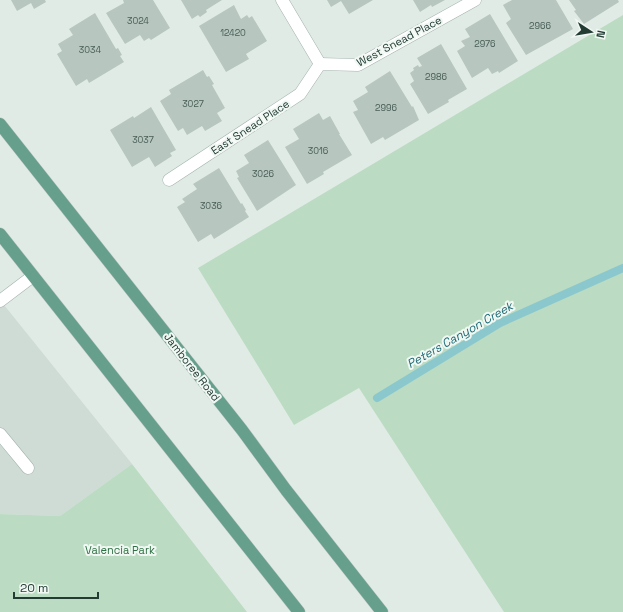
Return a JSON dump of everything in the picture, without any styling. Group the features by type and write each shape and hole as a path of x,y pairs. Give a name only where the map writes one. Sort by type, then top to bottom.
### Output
{"main road":[{"name":"Jamboree Road","path":"0,124 242,430 286,490 382,612"},
{"path":"0,234 299,612"}],"street":[{"path":"282,0 320,64"},
{"name":"West Snead Place","path":"320,64 358,65 475,0"},
{"name":"East Snead Place","path":"169,180 300,94 320,64"},
{"path":"0,302 33,276"},
{"path":"0,434 28,468"}],"shaded area":[{"path":"0,300 132,464 60,516 0,514"}],"green space":[{"path":"623,15 623,612 504,612 359,388 294,425 198,268"},
{"name":"Valencia Park","path":"132,464 247,612 0,612 0,514 60,516"}],"building":[{"path":"11,0 45,0 46,2 34,9 31,3 17,11"},
{"path":"123,0 153,0 170,28 151,40 149,38 144,41 140,35 125,44 106,13 124,3"},
{"path":"181,0 222,0 206,10 207,12 200,17 198,15 192,19"},
{"path":"327,0 373,0 349,14 341,1 331,7"},
{"path":"413,0 445,0 432,7 431,5 420,12"},
{"path":"512,0 556,0 573,29 526,55 506,23 511,19 503,5"},
{"path":"569,0 618,0 619,2 584,24 574,11 576,10"},
{"path":"234,5 241,19 247,15 249,18 252,16 267,41 246,54 249,59 226,72 199,26"},
{"path":"95,13 116,49 118,48 122,55 120,56 124,62 89,83 87,79 76,86 57,54 62,51 58,44 73,35 69,29"},
{"path":"490,14 518,61 499,73 498,71 492,74 488,68 472,78 457,51 465,46 461,41 470,37 465,29"},
{"path":"441,44 467,89 448,100 449,102 428,114 410,84 414,81 410,73 414,70 413,68 418,65 419,67 422,66 417,58"},
{"path":"203,70 214,84 212,85 225,108 217,113 222,121 205,131 202,126 187,135 183,128 178,131 160,101 171,94 169,90"},
{"path":"390,71 412,107 413,106 419,120 385,140 383,137 371,144 353,112 358,110 353,101 368,92 365,87"},
{"path":"151,107 176,150 170,153 172,156 155,167 149,157 132,167 110,130 133,116 134,118"},
{"path":"319,113 323,120 330,116 352,155 323,172 324,174 307,184 285,147 299,139 293,129"},
{"path":"268,140 296,185 257,211 237,178 239,177 236,171 249,163 244,155"},
{"path":"219,168 241,204 242,203 249,217 214,239 211,234 198,242 177,207 185,202 182,199 197,189 193,184"}],"waterway":[{"name":"Peters Canyon Creek","path":"377,398 500,323 623,268"}]}
